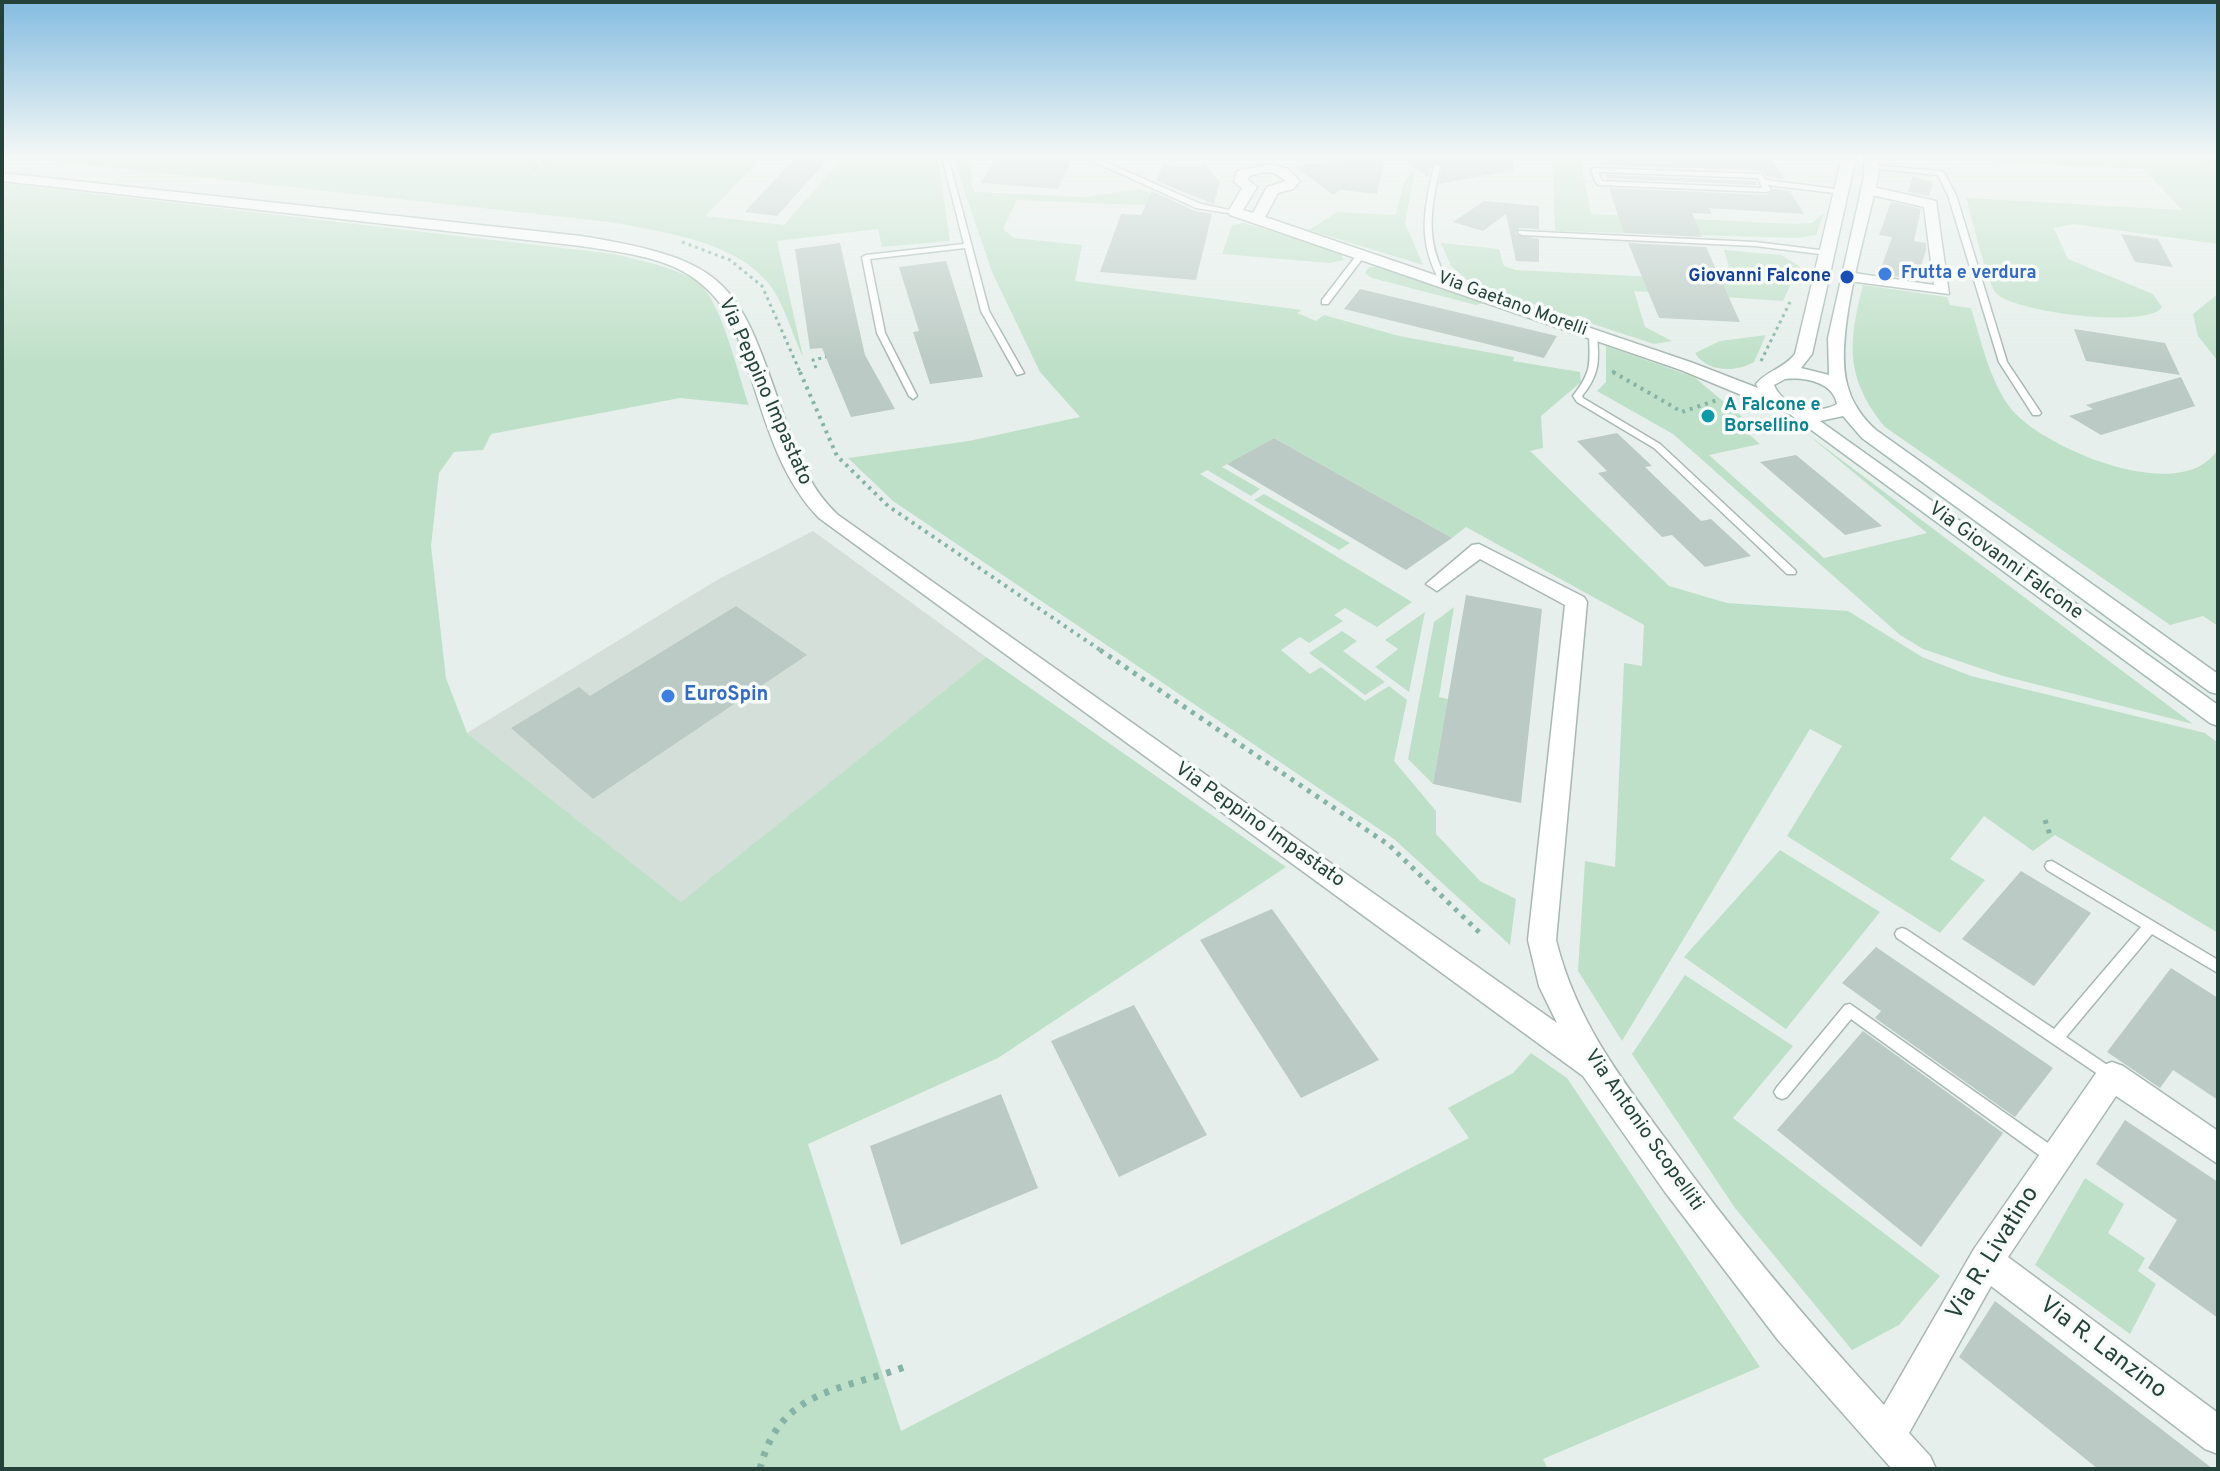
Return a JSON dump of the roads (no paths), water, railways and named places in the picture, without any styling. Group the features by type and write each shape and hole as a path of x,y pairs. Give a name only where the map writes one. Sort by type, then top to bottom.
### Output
{"street":[{"name":"Via Peppino Impastato","path":"442,226 581,241 641,252 680,264 708,278 723,294 742,331 802,484 819,508 843,529 1594,1066"},
{"name":"Via Gaetano Morelli","path":"1277,226 1721,378 1785,407"},
{"path":"1835,226 1803,354 1789,373 1815,377 1842,397"},
{"path":"1770,378 1766,390 1785,407 1818,415 1840,412 1842,397 1836,338 1859,226"},
{"path":"1847,277 1943,291 1934,226"},
{"name":"Via Gaetano Morelli","path":"1721,378 1770,378 1789,373"},
{"name":"Via Giovanni Falcone","path":"1842,397 1869,434 1935,486 2218,686"},
{"name":"Via Giovanni Falcone","path":"1785,407 1831,434 2218,717"},
{"name":"Via Antonio Scopelliti","path":"1437,584 1479,550 1576,602 1542,940 1553,986 1594,1066 1676,1181 1790,1328 1917,1469"},
{"path":"2112,1076 2218,1149"},
{"name":"Via R. Livatino","path":"1886,1438 1986,1261 2112,1076"},
{"name":"Via R. Lanzino","path":"1986,1261 2218,1436"}],"lane":[{"path":"961,226 985,311 1020,373"},
{"path":"1425,226 1435,268 1444,281"},
{"path":"1961,226 2003,362 2036,413"},
{"path":"1522,233 1811,249 1828,253"},
{"path":"913,396 881,333 866,257 966,246"},
{"path":"1325,302 1362,254"},
{"path":"1593,334 1591,383 1577,396 1586,405 1609,414 1657,446 1791,572"},
{"path":"2052,866 2218,967"},
{"path":"2056,1038 2151,926"},
{"path":"1902,934 2112,1076"},
{"path":"1782,1092 1850,1010 2056,1158"}],"place":[{"name":"Frutta e verdura","path":"1885,274"},
{"name":"Giovanni Falcone","path":"1847,277"},
{"name":"A Falcone e Borsellino","path":"1708,416"},
{"name":"EuroSpin","path":"668,696"}]}
